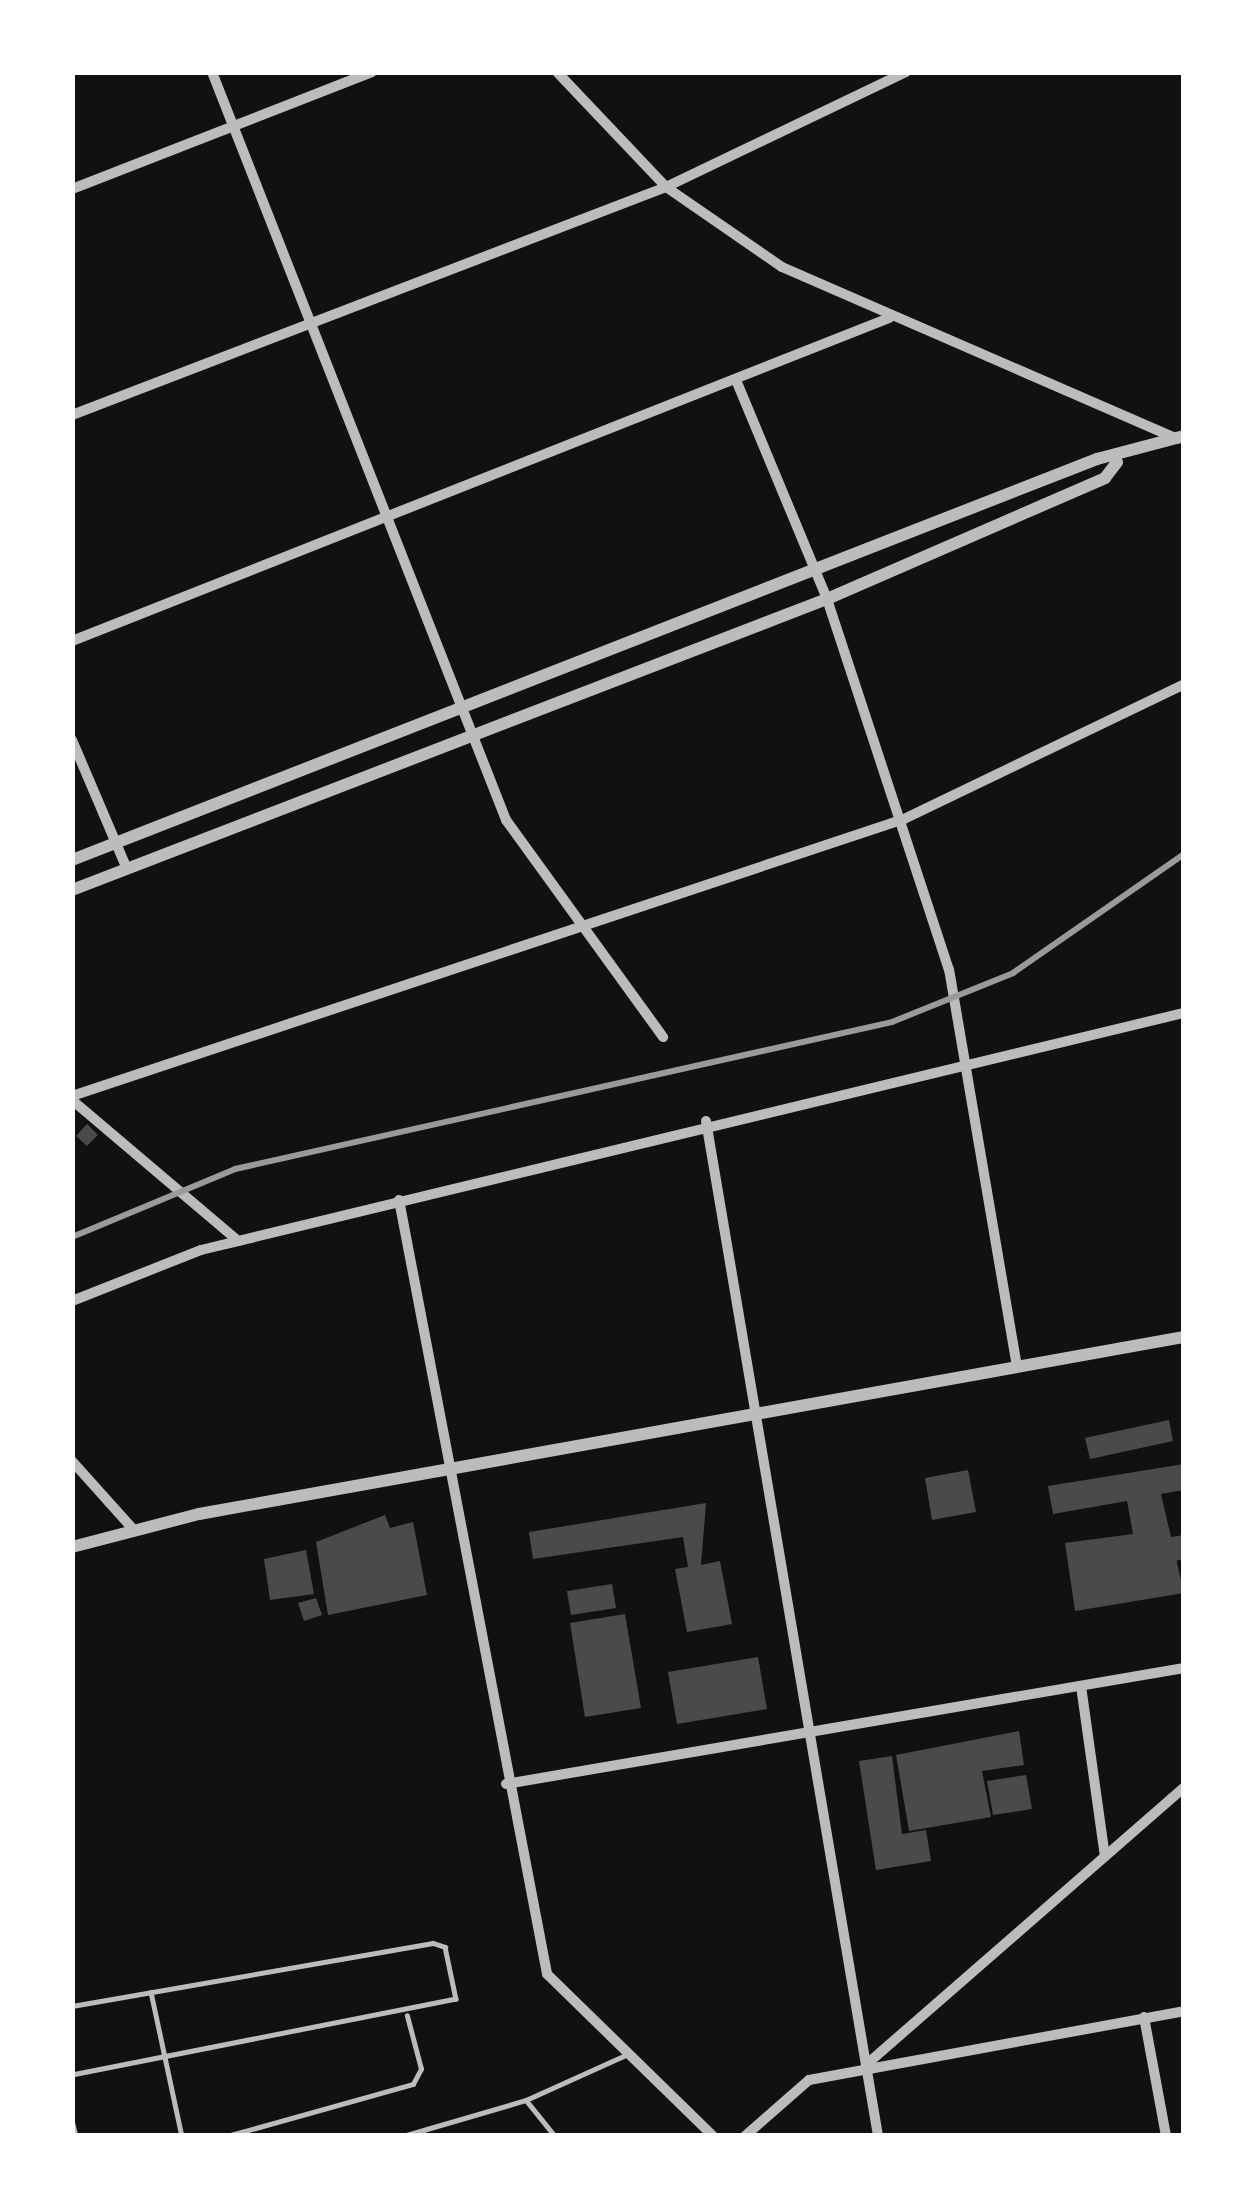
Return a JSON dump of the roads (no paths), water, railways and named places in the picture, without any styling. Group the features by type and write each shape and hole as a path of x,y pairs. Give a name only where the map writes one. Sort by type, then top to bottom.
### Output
{"street":[{"path":"212,72 506,820 663,1037"},
{"path":"72,189 372,72"},
{"path":"557,72 666,187 782,267 889,318 1180,437"},
{"path":"72,415 666,187 906,72"},
{"path":"72,641 889,318"},
{"path":"736,380 827,598 904,819 957,999 961,1063 1017,1366"},
{"path":"72,890 827,598 1105,478 1118,462 1180,437"},
{"path":"72,860 1097,459 1118,462"},
{"path":"72,1098 904,819 1184,684"},
{"path":"72,740 127,869"},
{"path":"72,1301 238,1241 706,1121 1184,1013"},
{"path":"72,1098 238,1241"},
{"path":"706,1121 878,2136"},
{"path":"399,1200 506,1784 547,1974 713,2136"},
{"path":"72,1547 133,1528 448,1468 1184,1337"},
{"path":"72,1461 133,1528"},
{"path":"506,1784 1184,1668"},
{"path":"1082,1686 1106,1856"},
{"path":"864,2066 1184,1787"},
{"path":"745,2136 809,2080 864,2066 1184,2011"},
{"path":"1144,2017 1166,2136"}],"lane":[{"path":"72,2006 445,1948 456,2000 407,2016 72,2075"},
{"path":"151,1992 182,2136"},
{"path":"226,2136 413,2084 421,2068 407,2016"},
{"path":"404,2136 526,2100 632,2052"},
{"path":"526,2100 555,2136"},
{"path":"72,2120 76,2136"}],"railway":[{"path":"72,1237 235,1169 892,1022 1013,973 1184,854"}]}
